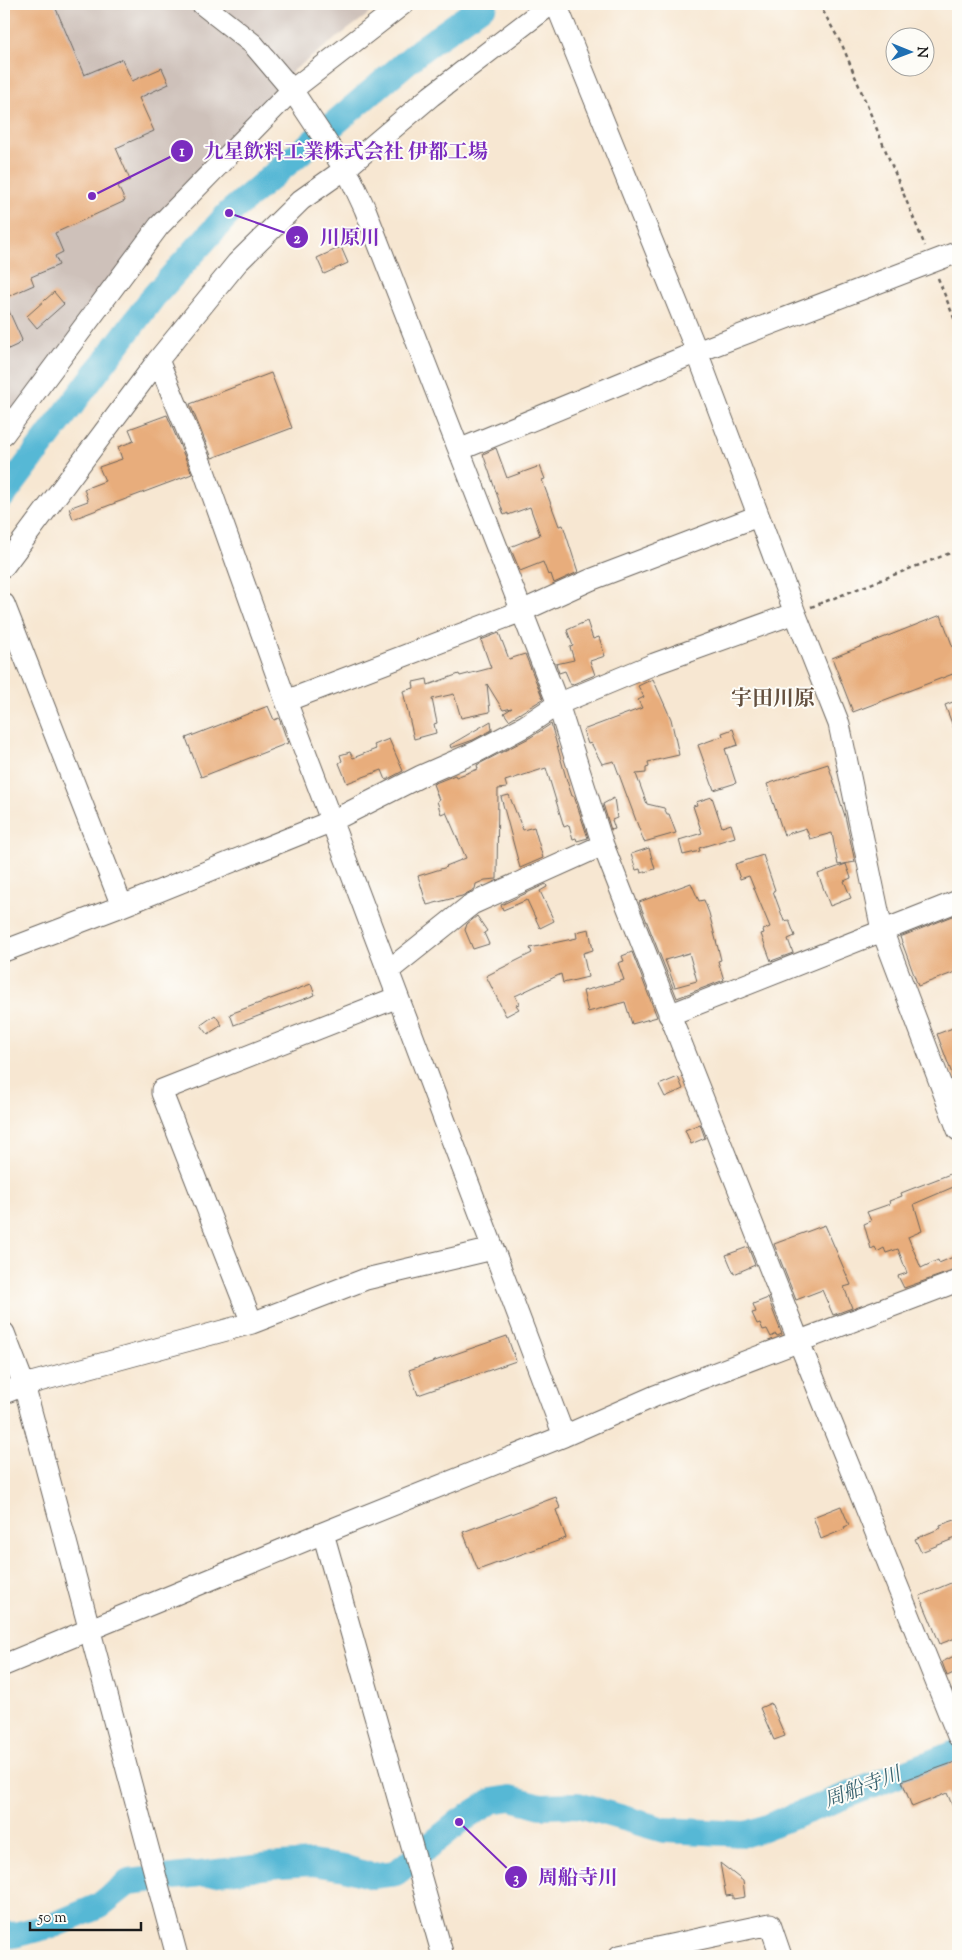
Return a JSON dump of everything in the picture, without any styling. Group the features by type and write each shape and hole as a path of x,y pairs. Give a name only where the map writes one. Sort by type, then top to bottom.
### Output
{"street":[{"path":"202,4 253,44 292,90 345,169 366,210 558,704 603,845 799,1342 958,1736"},
{"path":"4,434 158,226 292,90 402,4"},
{"path":"4,566 158,360 237,263 301,200 345,169 431,96 551,4"},
{"path":"556,4 697,352 795,614 839,724 882,930 958,1130"},
{"path":"459,450 697,352 958,252"},
{"path":"158,360 204,471 286,701 564,1436"},
{"path":"286,701 522,611 590,580 758,516"},
{"path":"4,604 122,906"},
{"path":"4,951 122,906 332,821 421,776 478,751 525,726 558,704 654,664 795,614"},
{"path":"388,971 472,904 603,845"},
{"path":"669,1015 958,901"},
{"path":"252,1323 162,1090 398,997"},
{"path":"4,1393 24,1385 252,1323 366,1279 493,1249"},
{"path":"4,1665 564,1436 655,1396 958,1281"},
{"path":"4,1333 24,1385 177,1956"},
{"path":"323,1533 442,1956"},
{"path":"619,1956 770,1924 781,1956"}],"path":[{"path":"819,4 843,47 958,328"},
{"path":"795,614 958,550"}],"shaded area":[{"path":"4,4 382,4 294,70 227,147 4,421"}],"building":[{"path":"4,4 54,4 84,75 122,59 132,81 162,68 169,84 139,98 154,131 116,148 130,180 118,186 125,201 55,233 63,252 55,256 59,265 31,277 34,285 9,296 4,289"},
{"path":"341,247 348,263 324,274 317,258"},
{"path":"54,292 64,304 37,328 27,316"},
{"path":"4,300 22,340 17,345 4,351"},
{"path":"271,373 292,428 212,458 190,404"},
{"path":"167,415 192,474 73,519 69,508 88,501 84,489 105,481 99,467 122,459 118,447 134,441 129,429"},
{"path":"496,448 507,478 540,466 545,479 542,480 559,526 563,525 578,572 554,583 551,574 548,575 543,562 520,571 510,547 540,535 530,507 504,515 483,454"},
{"path":"941,615 958,661 958,672 853,712 832,658"},
{"path":"587,621 593,639 599,637 605,656 590,661 595,675 571,685 565,671 559,673 556,664 574,660 570,647 573,646 567,630"},
{"path":"499,633 509,659 525,654 543,699 509,720 504,713 512,708 503,710 487,684 490,712 461,718 454,694 432,699 437,723 434,724 436,733 414,739 403,691 414,688 413,682 427,679 428,685 459,674 460,676 491,668 481,640"},
{"path":"653,679 671,719 679,755 648,762 649,767 646,768 646,773 636,774 647,804 664,808 667,814 669,814 676,833 644,842 614,761 602,764 591,743 588,744 583,730 642,708 638,700 644,697 638,686"},
{"path":"958,700 958,737 957,737 945,705"},
{"path":"268,706 274,720 279,718 288,743 201,777 186,738"},
{"path":"491,721 492,730 473,740 451,748 450,745"},
{"path":"551,724 567,781 588,838 577,841 576,838 573,839 569,825 564,827 546,768 505,781 507,788 498,789 497,879 485,880 476,884 475,889 462,896 427,905 418,876 447,867 466,858 446,812 441,814 437,801 439,800 433,784 455,775 456,777 478,769 477,765 531,737"},
{"path":"733,729 738,745 725,749 736,783 714,790 698,745 723,736 722,733"},
{"path":"389,739 403,771 386,780 382,770 347,783 339,763 342,761 340,755 350,752 353,758 376,749 374,745"},
{"path":"828,764 845,816 855,862 838,865 832,833 810,839 806,828 784,835 767,784"},
{"path":"509,795 523,830 534,827 543,858 520,868 501,797"},
{"path":"712,797 722,827 731,824 735,837 699,848 700,851 683,855 679,840 702,833 693,806 697,805 696,802"},
{"path":"614,798 617,818 612,820 615,829 611,830 603,804"},
{"path":"649,848 655,869 641,873 640,869 636,870 631,854"},
{"path":"763,855 784,921 789,920 795,936 788,939 793,953 771,961 761,934 764,933 763,930 770,927 749,876 740,879 735,864"},
{"path":"846,864 851,878 844,881 851,898 830,906 818,874"},
{"path":"691,883 699,901 704,900 709,913 721,960 718,961 724,980 677,998 639,902","holes":["689,953 697,981 675,987 665,960"]},
{"path":"546,884 547,887 540,891 554,921 540,928 527,900 503,910 501,905"},
{"path":"958,914 958,971 918,986 900,937"},
{"path":"477,916 487,931 484,933 489,944 473,949 465,930 467,924"},
{"path":"589,929 593,950 583,953 588,977 563,983 561,974 515,996 519,1004 516,1005 519,1009 506,1016 486,976 532,953 530,948 577,938 576,932"},
{"path":"632,952 657,1017 632,1024 625,1002 588,1012 583,991 624,980 618,963 624,961 622,956"},
{"path":"311,984 315,995 234,1025 230,1014"},
{"path":"215,1015 222,1025 208,1034 201,1025"},
{"path":"958,1026 958,1087 957,1087 937,1034"},
{"path":"678,1077 683,1089 665,1097 659,1085"},
{"path":"700,1124 705,1138 691,1144 685,1130"},
{"path":"958,1171 958,1185 914,1204 922,1231 908,1237 921,1268 938,1260 939,1263 958,1255 958,1269 904,1288 898,1276 907,1273 898,1249 886,1253 884,1248 877,1252 875,1247 871,1249 864,1224 871,1221 867,1212 890,1204 889,1201 902,1196 901,1193"},
{"path":"825,1225 851,1285 844,1287 852,1308 833,1315 822,1290 796,1300 774,1244"},
{"path":"748,1247 755,1265 734,1274 726,1255"},
{"path":"768,1298 782,1334 777,1336 776,1334 771,1337 767,1329 763,1330 760,1323 757,1324 752,1313 756,1312 753,1304"},
{"path":"507,1336 516,1361 418,1395 409,1370"},
{"path":"556,1497 560,1508 556,1510 566,1538 478,1570 463,1532"},
{"path":"841,1506 849,1525 844,1527 845,1529 821,1539 813,1517"},
{"path":"958,1519 958,1537 921,1552 915,1539 941,1528 940,1525"},
{"path":"958,1580 958,1637 940,1644 920,1596"},
{"path":"954,1656 958,1665 958,1671 947,1676 942,1662"},
{"path":"771,1703 785,1736 774,1740 760,1708"},
{"path":"955,1762 958,1771 958,1819 947,1793 912,1807 902,1781"},
{"path":"720,1863 743,1881 745,1897 733,1899 733,1895 726,1896"}],"waterway":[{"path":"4,495 154,296 229,213 422,49 485,4"},
{"name":"周船寺川","path":"4,1934 14,1935 54,1925 99,1906 129,1882 312,1863 345,1868 372,1876 396,1873 459,1822 492,1801 511,1798 541,1806 578,1805 664,1830 746,1834 958,1752"}],"place":[{"name":"九星飲料工業株式会社 伊都工場","path":"92,196"},
{"name":"川原川","path":"229,213"},
{"name":"周船寺川","path":"459,1822"}],"district":[{"name":"宇田川原","path":"773,700"}]}
